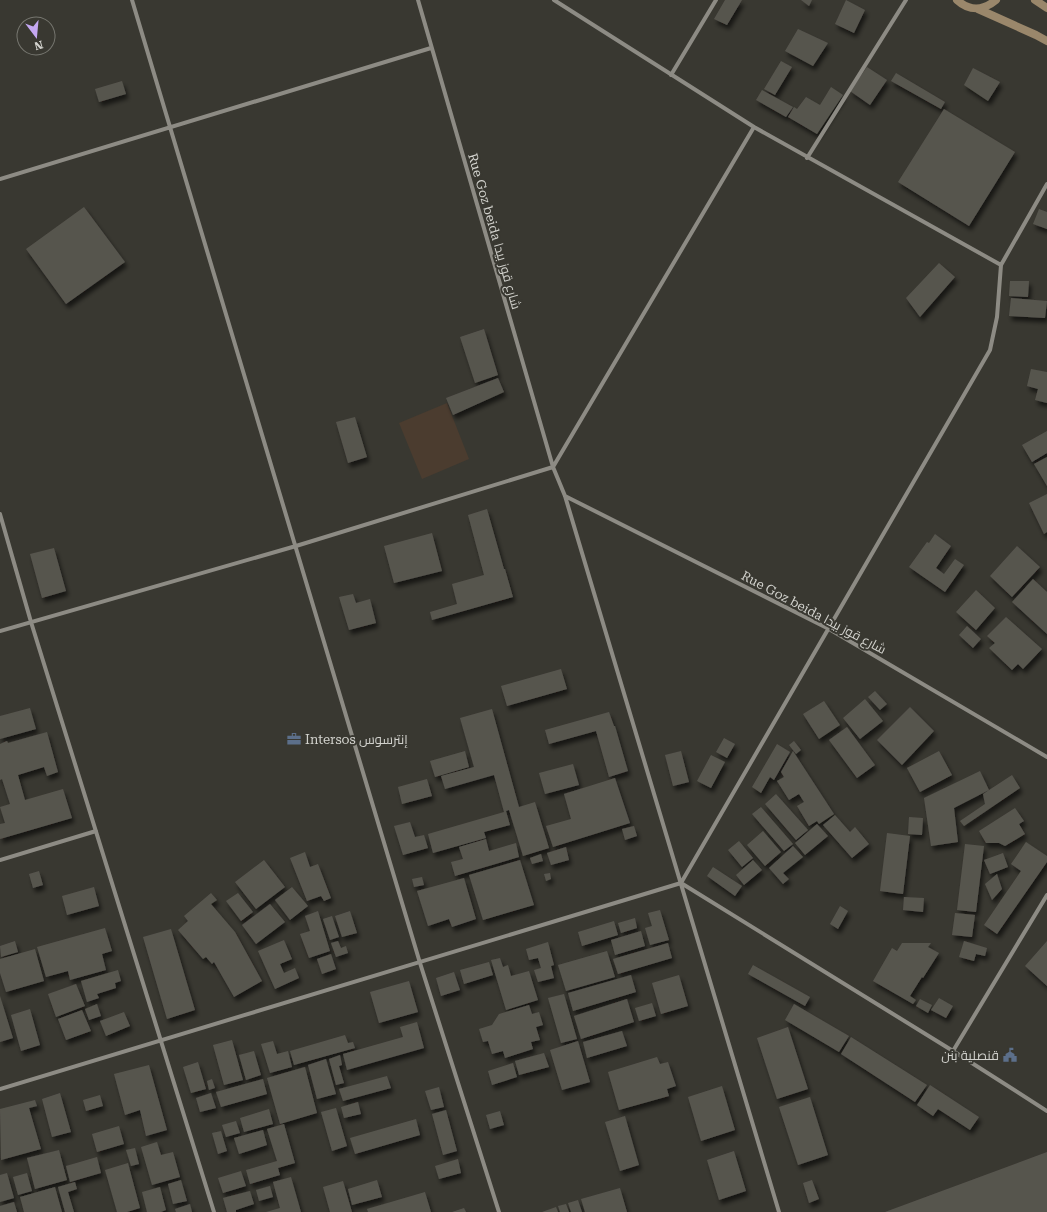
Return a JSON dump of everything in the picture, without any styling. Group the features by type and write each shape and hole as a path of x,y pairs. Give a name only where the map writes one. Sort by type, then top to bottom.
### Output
{"main road":[{"path":"956,0 963,6 978,9 1047,41"},
{"path":"978,9 990,5 996,0"},
{"path":"1036,0 1047,8"}],"street":[{"path":"132,0 420,963 499,1212"},
{"name":"Rue Goz beida شارع قوز بيدا","path":"418,0 553,467 565,496 779,1212"},
{"path":"554,0 754,127 807,158 1001,265"},
{"path":"671,75 716,0"},
{"path":"807,158 906,0"},
{"path":"0,179 170,126 431,48"},
{"path":"0,631 296,546 553,467 754,127"},
{"path":"0,1089 160,1042 681,883 990,350 997,317 1001,265 1047,184"},
{"name":"Rue Goz beida شارع قوز بيدا","path":"565,496 829,629 1047,757"},
{"path":"0,514 31,622 160,1042 214,1212"},
{"path":"0,860 96,831"},
{"path":"681,883 954,1051 1047,1111"},
{"path":"954,1051 1047,895"}],"shaded area":[{"path":"447,403 469,459 422,479 399,423"}],"building":[{"path":"725,0 742,0 727,25 714,19"},
{"path":"801,0 812,0 809,6"},
{"path":"846,0 865,10 854,33 835,24"},
{"path":"798,29 828,43 813,66 785,51"},
{"path":"781,61 792,67 775,95 764,89"},
{"path":"867,67 887,80 870,105 850,91"},
{"path":"973,68 1000,82 988,101 964,85"},
{"path":"896,73 945,102 941,109 891,81"},
{"path":"122,81 126,94 99,102 95,89"},
{"path":"831,87 843,95 817,134 788,117 794,107 797,109 806,97 820,105"},
{"path":"762,90 793,107 786,117 756,100"},
{"path":"944,109 1015,152 969,226 898,182"},
{"path":"84,207 125,262 66,304 26,249"},
{"path":"1039,209 1047,212 1047,229 1033,224"},
{"path":"939,263 955,277 920,317 906,298"},
{"path":"1010,281 1029,281 1028,297 1009,296"},
{"path":"1011,298 1047,301 1045,318 1009,316"},
{"path":"484,329 498,375 475,383 460,337"},
{"path":"1031,369 1047,372 1047,403 1035,400 1038,389 1027,386"},
{"path":"498,378 504,392 453,415 446,398"},
{"path":"355,417 367,457 348,463 336,422"},
{"path":"1047,431 1047,453 1032,462 1022,445"},
{"path":"1047,457 1047,486 1034,464"},
{"path":"1047,494 1047,532 1044,534 1029,503"},
{"path":"487,509 513,597 432,620 430,612 457,604 452,584 484,575 468,515"},
{"path":"432,533 442,571 394,583 384,546"},
{"path":"935,534 951,546 936,568 944,574 955,559 964,565 945,592 909,567 927,542 929,543"},
{"path":"1017,546 1040,567 1012,597 990,576"},
{"path":"54,548 66,591 42,598 30,554"},
{"path":"1033,579 1047,592 1047,634 1012,602"},
{"path":"976,590 995,608 976,630 956,612"},
{"path":"353,594 356,603 370,599 376,623 349,630 339,597"},
{"path":"1006,617 1042,649 1023,669 1018,664 1012,670 989,648 995,643 987,636"},
{"path":"967,626 981,639 973,648 959,635"},
{"path":"561,669 567,689 507,706 501,686"},
{"path":"875,691 887,704 880,710 868,697"},
{"path":"865,699 883,721 860,739 843,718"},
{"path":"824,701 840,725 819,739 803,714"},
{"path":"910,707 934,731 902,765 877,740"},
{"path":"30,708 36,729 0,739 0,716"},
{"path":"492,709 519,807 535,802 549,848 523,856 509,810 506,811 510,825 484,832 486,838 433,853 428,834 504,812 494,775 445,789 441,776 474,767 460,718"},
{"path":"609,712 615,726 628,771 609,777 596,731 549,744 545,730"},
{"path":"847,727 875,765 857,778 829,740"},
{"path":"47,732 58,772 47,776 44,767 18,775 25,800 63,789 72,818 0,839 0,824 5,823 0,807 10,804 2,779 0,780 0,744"},
{"path":"724,738 735,744 727,758 716,752"},
{"path":"794,741 801,750 796,754 789,745"},
{"path":"777,744 790,752 774,780 770,777 761,793 752,787"},
{"path":"465,751 469,767 435,777 430,761"},
{"path":"681,751 689,782 673,786 665,755"},
{"path":"793,751 834,814 819,824 817,821 809,826 797,806 804,802 799,794 789,800 777,781 784,777 781,772"},
{"path":"939,751 952,775 920,792 907,768"},
{"path":"711,755 725,762 711,788 697,781"},
{"path":"573,764 579,785 545,794 539,773"},
{"path":"980,771 989,790 954,808 958,842 931,846 924,798"},
{"path":"1012,775 1020,788 964,826 960,821 985,804 983,794"},
{"path":"615,778 630,823 553,847 546,826 571,819 564,794"},
{"path":"427,779 432,796 402,804 398,787"},
{"path":"776,794 808,830 796,840 765,804"},
{"path":"761,807 793,844 784,851 752,814"},
{"path":"1015,808 1024,821 1019,824 1025,834 1005,846 999,843 986,843 979,831"},
{"path":"835,815 850,832 855,827 869,844 852,858 823,825"},
{"path":"909,817 923,818 922,835 908,834"},
{"path":"410,822 415,837 424,835 428,848 403,855 394,826"},
{"path":"817,824 828,836 805,855 795,843"},
{"path":"634,826 637,836 625,840 622,829"},
{"path":"763,831 781,852 765,866 747,845"},
{"path":"887,833 910,836 903,894 880,891"},
{"path":"486,839 489,851 516,843 519,857 455,876 451,862 463,859 459,847"},
{"path":"739,841 753,858 742,867 728,850"},
{"path":"1026,842 1047,856 1047,862 997,934 984,925 1021,871 1011,864"},
{"path":"965,844 984,846 976,912 957,910"},
{"path":"793,846 803,857 783,873 789,879 783,884 769,868"},
{"path":"566,847 569,860 551,865 547,853"},
{"path":"305,852 310,867 318,864 331,898 324,901 321,896 307,901 290,858"},
{"path":"1003,853 1008,867 990,874 984,860"},
{"path":"541,854 543,861 532,864 530,858"},
{"path":"264,860 285,887 256,909 235,882"},
{"path":"520,860 534,905 483,920 469,875"},
{"path":"753,860 762,870 744,885 736,875"},
{"path":"713,867 742,886 735,896 707,876"},
{"path":"39,871 43,885 33,888 29,874"},
{"path":"550,873 551,879 546,881 544,874"},
{"path":"997,874 1002,889 992,900 985,884"},
{"path":"422,877 424,885 414,887 412,879"},
{"path":"464,878 476,919 452,927 449,919 428,926 417,891"},
{"path":"94,887 99,906 67,915 62,896"},
{"path":"292,887 308,906 290,920 275,900"},
{"path":"211,893 217,900 211,904 235,932 262,981 234,997 214,962 212,964 206,957 203,959 178,930 188,921 184,916"},
{"path":"238,893 253,912 241,921 226,901"},
{"path":"904,897 924,898 923,912 903,910"},
{"path":"270,904 285,922 256,944 242,925"},
{"path":"840,906 848,911 838,929 830,924"},
{"path":"660,910 669,940 650,945 645,928 652,926 648,913"},
{"path":"318,911 330,951 309,958 300,934 310,931 305,916"},
{"path":"350,911 357,933 342,937 335,916"},
{"path":"955,913 975,915 972,937 952,935"},
{"path":"332,916 339,937 330,940 323,919"},
{"path":"635,918 637,928 621,933 618,923"},
{"path":"614,921 618,935 582,946 578,932"},
{"path":"105,928 112,951 102,954 106,970 70,980 68,971 46,977 37,947"},
{"path":"171,929 195,1010 167,1019 143,937"},
{"path":"641,931 645,946 615,955 611,940"},
{"path":"284,940 292,959 280,964 284,973 295,968 299,978 275,989 258,951"},
{"path":"15,941 18,952 1,957 0,946"},
{"path":"338,941 341,948 346,946 348,953 336,957 331,943"},
{"path":"964,941 987,948 985,956 976,954 974,961 959,957"},
{"path":"1047,941 1047,986 1025,966"},
{"path":"548,942 554,965 551,966 554,978 538,982 534,970 541,968 538,958 529,960 526,949"},
{"path":"668,943 672,958 618,974 613,959"},
{"path":"902,943 931,943 928,947 939,953 910,996 916,1000 913,1004 873,981 892,948 897,951"},
{"path":"35,949 44,981 6,992 0,973 0,959"},
{"path":"607,951 615,977 566,991 558,965"},
{"path":"331,954 336,969 322,974 317,959"},
{"path":"500,958 503,967 508,965 511,976 529,971 538,1000 506,1010 491,960"},
{"path":"489,962 493,975 464,984 460,970"},
{"path":"753,965 810,997 805,1006 748,974"},
{"path":"118,970 121,981 115,983 116,988 97,994 99,998 87,1002 81,981"},
{"path":"454,972 460,990 441,996 436,978"},
{"path":"631,975 636,992 573,1011 568,993"},
{"path":"679,975 688,1006 661,1014 652,983"},
{"path":"409,981 418,1012 379,1023 370,992"},
{"path":"76,984 85,1006 56,1017 48,994"},
{"path":"564,994 577,1039 561,1043 548,998"},
{"path":"0,996 13,1038 0,1042"},
{"path":"939,998 953,1006 946,1018 931,1010"},
{"path":"627,999 634,1022 581,1039 574,1016"},
{"path":"920,999 932,1005 928,1013 916,1006"},
{"path":"652,1003 656,1016 639,1021 635,1008"},
{"path":"97,1004 101,1016 89,1020 85,1009"},
{"path":"794,1004 849,1036 839,1052 785,1020"},
{"path":"529,1005 532,1014 539,1012 543,1025 536,1027 540,1040 531,1042 533,1049 505,1058 503,1051 492,1054 488,1041 483,1042 479,1029 492,1025 499,1014"},
{"path":"30,1009 40,1045 21,1051 11,1015"},
{"path":"82,1010 91,1031 66,1040 58,1019"},
{"path":"124,1012 130,1026 106,1036 100,1021"},
{"path":"417,1022 424,1048 347,1070 343,1054 403,1037 400,1027"},
{"path":"788,1027 808,1089 777,1099 757,1038"},
{"path":"622,1031 627,1046 587,1058 583,1042"},
{"path":"345,1035 348,1043 353,1042 355,1048 294,1065 290,1051"},
{"path":"851,1037 927,1085 915,1102 841,1054"},
{"path":"232,1040 243,1080 224,1085 213,1045"},
{"path":"273,1041 277,1054 288,1051 292,1067 270,1073 261,1044"},
{"path":"578,1041 590,1082 562,1090 550,1050"},
{"path":"254,1051 261,1075 246,1080 239,1055"},
{"path":"544,1053 549,1067 519,1075 515,1061"},
{"path":"340,1055 342,1065 339,1066 344,1083 336,1085 329,1059"},
{"path":"657,1057 660,1064 668,1062 676,1086 667,1089 669,1096 619,1110 608,1072"},
{"path":"326,1059 336,1094 317,1099 308,1065"},
{"path":"198,1062 206,1089 191,1093 183,1067"},
{"path":"513,1063 517,1077 492,1085 488,1071"},
{"path":"149,1065 167,1130 146,1136 140,1110 125,1115 114,1074"},
{"path":"305,1067 317,1113 280,1124 267,1078"},
{"path":"387,1076 391,1088 343,1101 339,1089"},
{"path":"212,1079 215,1088 209,1090 207,1081"},
{"path":"263,1079 267,1094 221,1107 216,1092"},
{"path":"930,1085 979,1117 970,1130 938,1109 933,1116 917,1105"},
{"path":"722,1086 735,1130 701,1141 688,1097"},
{"path":"439,1087 444,1107 431,1110 425,1091"},
{"path":"60,1093 71,1132 52,1137 42,1099"},
{"path":"211,1093 216,1108 200,1112 196,1098"},
{"path":"100,1095 103,1106 86,1111 83,1100"},
{"path":"810,1097 828,1155 798,1165 779,1107"},
{"path":"35,1100 37,1106 29,1108 41,1149 1,1160 0,1109"},
{"path":"358,1102 361,1114 344,1118 341,1107"},
{"path":"336,1108 347,1146 332,1151 321,1112"},
{"path":"269,1109 273,1124 244,1132 240,1118"},
{"path":"446,1110 457,1151 443,1155 432,1114"},
{"path":"500,1111 504,1125 490,1129 486,1115"},
{"path":"625,1116 639,1165 620,1171 605,1122"},
{"path":"416,1119 420,1135 355,1154 350,1138"},
{"path":"236,1121 240,1133 226,1137 222,1125"},
{"path":"284,1124 295,1163 278,1168 280,1175 250,1184 246,1170 277,1161 267,1129"},
{"path":"119,1126 124,1144 97,1152 92,1134"},
{"path":"263,1130 267,1145 239,1154 234,1138"},
{"path":"221,1131 227,1151 218,1154 212,1133"},
{"path":"157,1142 161,1155 173,1152 180,1177 152,1185 141,1147"},
{"path":"135,1148 139,1164 131,1166 126,1150"},
{"path":"59,1150 67,1180 35,1189 27,1158"},
{"path":"734,1151 746,1191 719,1200 707,1160"},
{"path":"1047,1152 1047,1212 885,1212"},
{"path":"97,1157 101,1173 70,1182 66,1166"},
{"path":"458,1159 461,1173 439,1179 435,1166"},
{"path":"128,1163 140,1208 127,1212 117,1212 105,1170"},
{"path":"241,1171 246,1186 223,1193 218,1178"},
{"path":"7,1173 14,1198 0,1202 0,1175"},
{"path":"27,1173 32,1191 18,1195 13,1177"},
{"path":"291,1177 301,1212 266,1212 280,1208 273,1182"},
{"path":"181,1180 187,1201 173,1204 168,1184"},
{"path":"377,1180 382,1197 352,1205 348,1189"},
{"path":"812,1180 819,1199 809,1203 803,1183"},
{"path":"343,1181 352,1212 330,1212 323,1187"},
{"path":"75,1182 77,1189 68,1192 74,1212 65,1212 58,1187"},
{"path":"270,1186 273,1197 259,1201 256,1190"},
{"path":"55,1187 62,1212 24,1212 20,1197"},
{"path":"160,1187 166,1210 161,1212 147,1212 142,1192"},
{"path":"620,1188 627,1212 585,1212 581,1199"},
{"path":"250,1191 254,1204 236,1210 236,1212 227,1212 223,1198"},
{"path":"425,1192 431,1212 368,1212 367,1209"},
{"path":"578,1200 582,1212 571,1212 568,1203"},
{"path":"14,1202 17,1212 0,1212 0,1206"},
{"path":"190,1204 192,1212 176,1212 175,1209"},
{"path":"566,1204 569,1212 560,1212 558,1206"},
{"path":"556,1207 558,1212 542,1212"},
{"path":"464,1208 466,1212 452,1212"}],"place":[{"name":"Intersos إنترسوس","path":"294,739"},
{"name":"قنصلية بنن","path":"1010,1055"}]}
